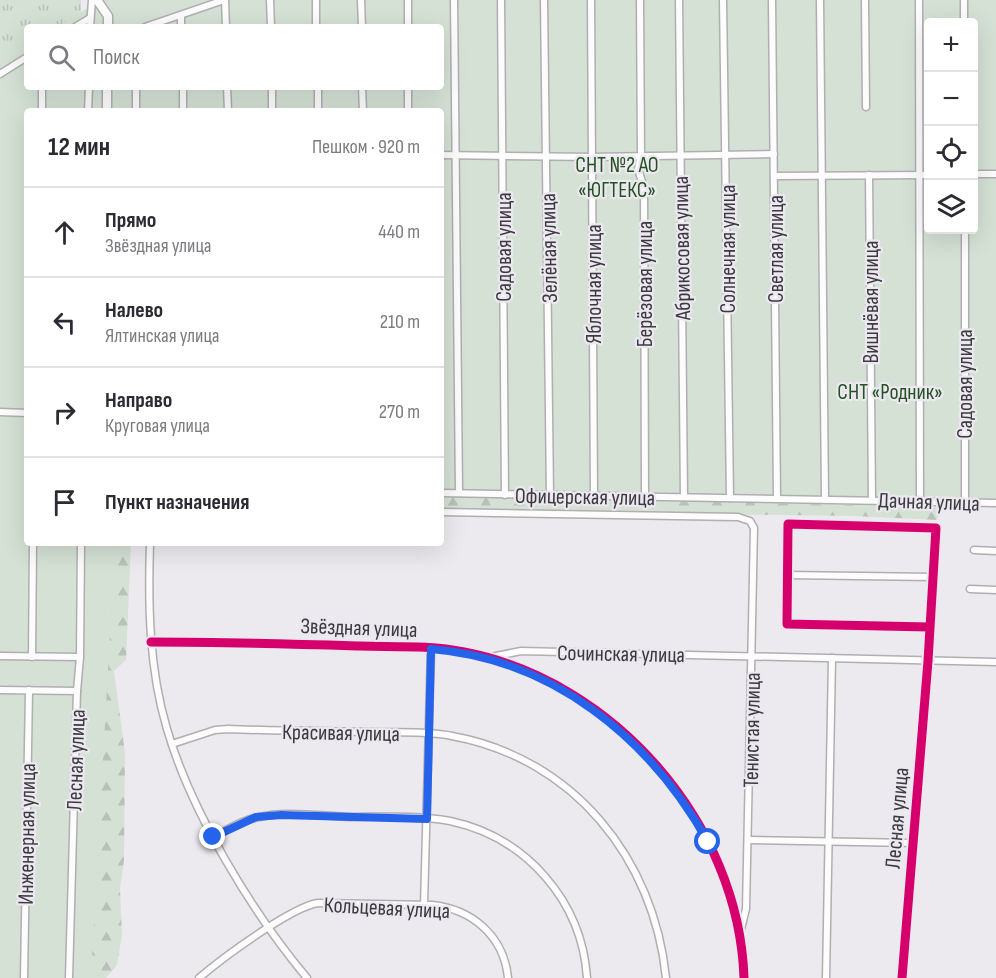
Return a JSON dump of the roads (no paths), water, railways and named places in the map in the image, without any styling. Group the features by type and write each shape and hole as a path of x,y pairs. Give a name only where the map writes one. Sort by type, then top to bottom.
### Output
{"street":[{"path":"90,24 92,0"},
{"path":"97,0 108,16 108,24"},
{"path":"156,24 225,0 226,24"},
{"path":"270,0 271,24"},
{"path":"316,0 316,24"},
{"path":"362,0 362,24"},
{"path":"408,0 408,24"},
{"path":"454,0 459,494"},
{"name":"Садовая улица","path":"501,0 505,495"},
{"name":"Зелёная улица","path":"544,0 550,496"},
{"name":"Яблочная улица","path":"591,0 594,496"},
{"name":"Берёзовая улица","path":"640,0 641,155 638,169 644,188 645,496"},
{"name":"Абрикосовая улица","path":"679,0 684,497"},
{"name":"Солнечная улица","path":"723,0 727,153 730,498"},
{"name":"Светлая улица","path":"772,0 777,498"},
{"path":"820,0 825,498"},
{"path":"865,0 866,107"},
{"path":"919,0 920,503"},
{"path":"964,0 964,18"},
{"path":"181,17 181,24"},
{"path":"80,24 90,18"},
{"path":"0,74 24,59"},
{"path":"42,90 42,108"},
{"path":"88,108 89,90"},
{"path":"106,108 107,90"},
{"path":"136,90 136,108"},
{"path":"183,90 183,108"},
{"path":"227,90 228,108"},
{"path":"272,90 272,108"},
{"path":"318,90 318,108"},
{"path":"362,90 363,108"},
{"path":"408,90 408,108"},
{"path":"444,155 592,157 774,154"},
{"path":"978,174 996,174"},
{"path":"775,176 924,175"},
{"name":"Вишнёвая улица","path":"869,176 872,500"},
{"name":"Садовая улица","path":"965,234 965,503"},
{"path":"0,412 24,413"},
{"name":"Офицерская улица","path":"444,493 777,498"},
{"name":"Дачная улица","path":"777,498 996,503"},
{"name":"Тенистая улица","path":"444,512 738,517 750,521 754,528 753,656 746,909 740,930"},
{"name":"Лесная улица","path":"787,575 788,524 936,528 928,662 903,978"},
{"path":"32,657 33,546"},
{"name":"Лесная улица","path":"69,978 76,691 80,657 81,546"},
{"path":"150,546 151,642 167,729 172,744 213,837 269,928 307,978"},
{"path":"974,550 996,551"},
{"path":"929,627 787,624 787,575 932,577"},
{"path":"970,589 996,590"},
{"name":"Звёздная улица","path":"151,642 431,649 489,658 544,680 579,699 630,738 660,770 695,818 722,872 740,930 744,978"},
{"path":"424,905 431,649"},
{"name":"Сочинская улица","path":"489,658 521,651 996,662"},
{"path":"0,656 80,657"},
{"path":"826,978 832,658"},
{"path":"0,690 76,691"},
{"name":"Инженерная улица","path":"24,978 29,690"},
{"name":"Красивая улица","path":"172,744 215,730 228,729 428,734 467,739 508,753 557,781 593,812 622,848 649,899 658,930 666,978"},
{"path":"213,837 248,820 281,815 427,819 451,822 479,830 510,845 550,881 570,913 583,948 586,978"},
{"path":"748,840 913,843"},
{"name":"Кольцевая улица","path":"199,978 269,928 311,904 450,907 474,918 496,944 508,978"}],"park label":[{"name":"СНТ №2 АО «ЮГТЕКС»","path":"617,176"},
{"name":"СНТ «Родник»","path":"890,391"}]}
